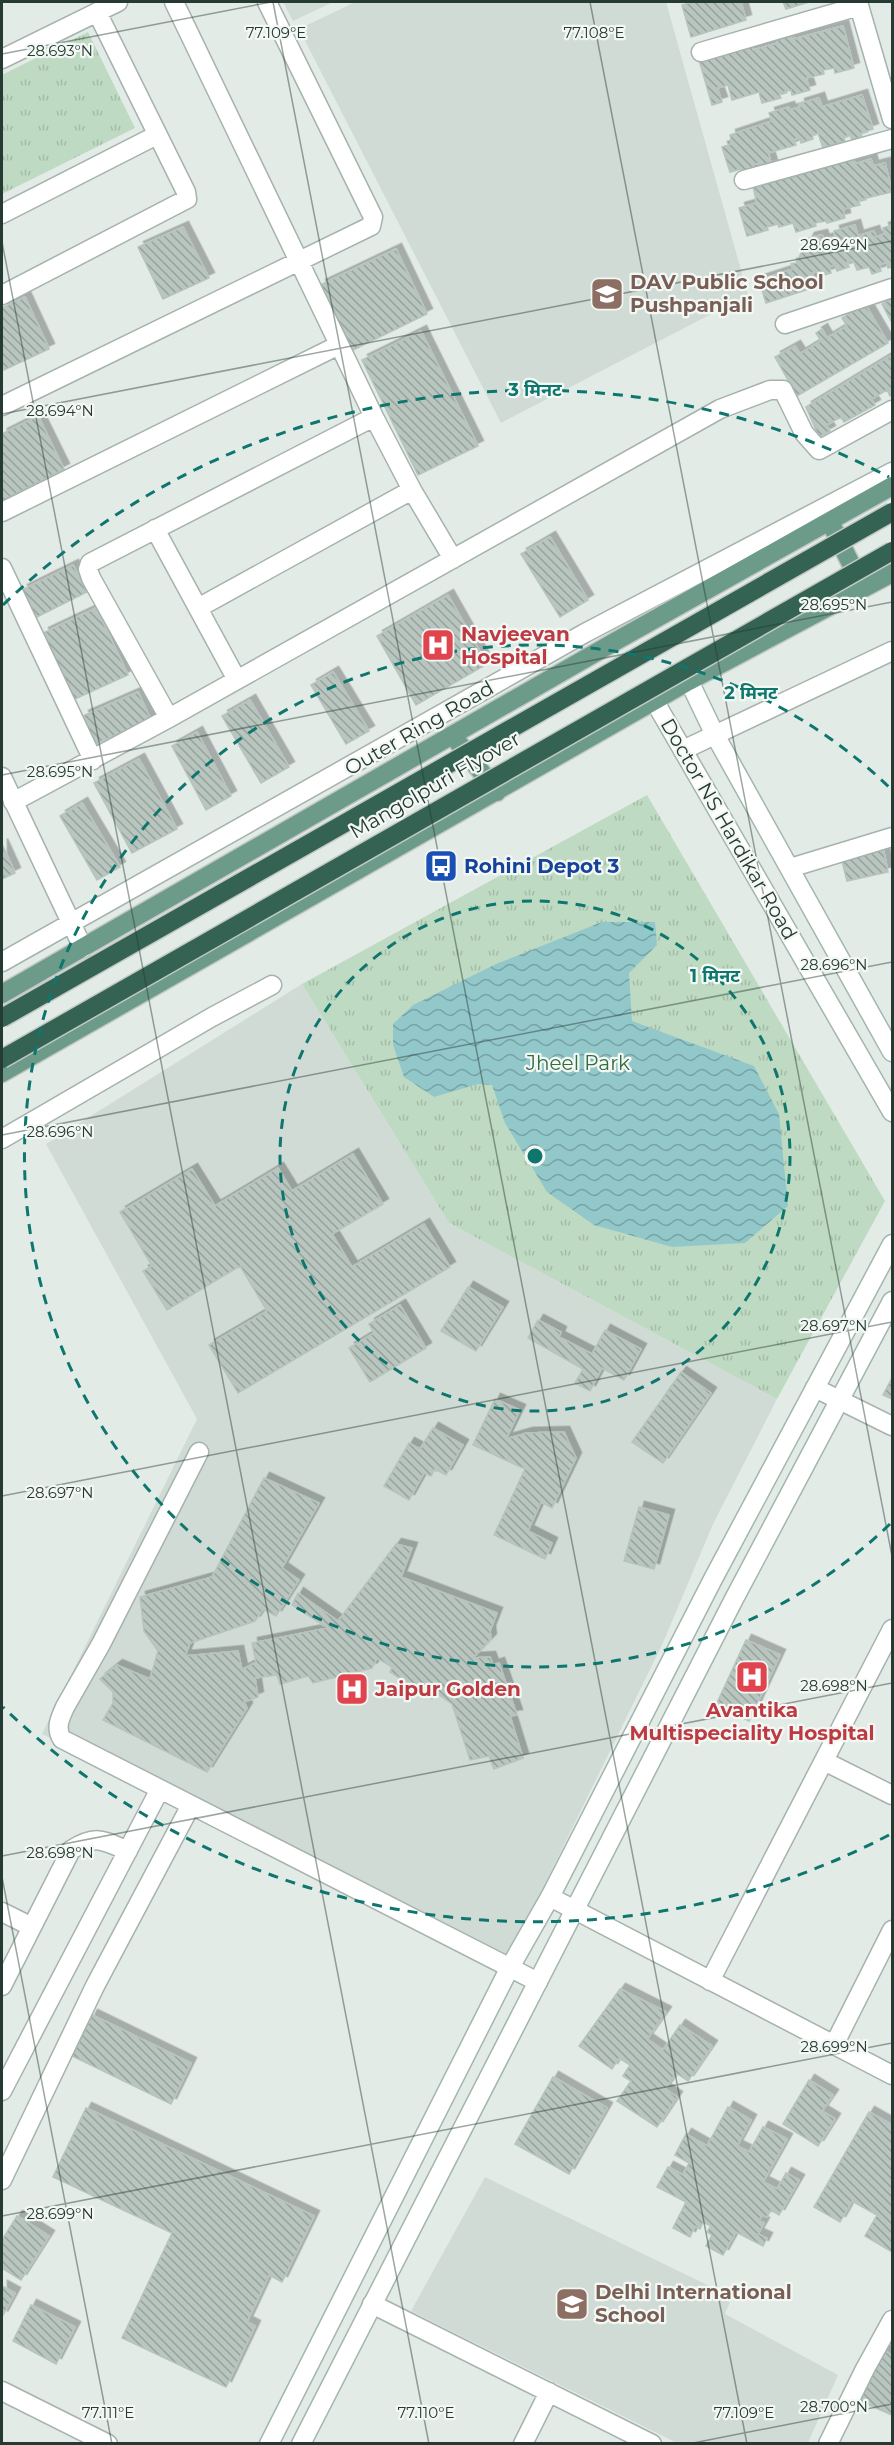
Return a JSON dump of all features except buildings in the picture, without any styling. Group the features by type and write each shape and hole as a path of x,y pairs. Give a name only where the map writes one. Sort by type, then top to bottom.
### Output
{"highway":[{"name":"Mangolpuri Flyover","path":"2,1018 892,512"},
{"name":"Mangolpuri Flyover","path":"2,1059 892,551"}],"main road":[{"name":"Outer Ring Road","path":"2,994 892,486"},
{"path":"830,521 863,588"},
{"path":"2,1073 689,681 892,573"},
{"path":"453,735 497,792"}],"street":[{"path":"2,59 118,2"},
{"path":"174,2 374,417 412,490 453,559"},
{"path":"2,406 371,226 374,220 267,2"},
{"path":"700,52 858,4 892,119"},
{"path":"2,295 187,199 186,192 97,12"},
{"path":"2,214 157,135"},
{"path":"744,180 892,139"},
{"path":"785,324 892,288"},
{"path":"2,512 339,345"},
{"path":"13,802 169,718 720,409 770,390 783,390 804,433 819,450 892,410"},
{"path":"169,718 91,578 88,569 90,563 374,417"},
{"path":"2,962 585,633 892,472"},
{"path":"198,608 412,490"},
{"path":"155,529 237,680"},
{"path":"2,568 93,760"},
{"path":"683,750 892,651"},
{"name":"Doctor NS Hardikar Road","path":"689,681 715,735 892,1052"},
{"name":"Doctor NS Hardikar Road","path":"655,702 892,1112"},
{"path":"2,777 83,948"},
{"path":"790,868 892,837"},
{"path":"2,1139 212,1017 272,985"},
{"path":"269,2444 509,1969 550,1897 713,1579 892,1244"},
{"path":"301,2444 734,1599 892,1301"},
{"path":"815,1388 892,1426"},
{"path":"199,1452 102,1644 65,1707 58,1727 62,1739 538,1982"},
{"path":"710,1981 892,1629"},
{"path":"824,1761 892,1796"},
{"path":"2,2091 160,1789"},
{"path":"2,2180 95,1986 190,1805"},
{"path":"2,1986 71,1850 86,1840 100,1839 128,1851"},
{"path":"550,1897 892,2075"},
{"path":"2,1912 32,1927"},
{"path":"834,2045 892,1929"},
{"path":"372,2304 652,2444"},
{"path":"828,2444 892,2320"},
{"path":"2,2391 108,2444"},
{"path":"523,2444 549,2392"}],"shaded area":[{"path":"283,2 333,2 293,21"},
{"path":"355,2 666,2 748,295 501,423 299,29"},
{"path":"302,984 449,1223 777,1399 713,1524 662,1645 508,1959 42,1734 197,1419 46,1144"},
{"name":"Delhi International School","path":"485,2177 732,2297 725,2314 838,2375 808,2443 677,2443 411,2311"}],"green space":[{"path":"88,32 135,128 2,194 2,75"},
{"name":"Jheel Park","path":"647,795 885,1201 777,1399 449,1223 302,984"}],"water":[{"path":"602,922 655,922 657,945 629,973 632,1021 754,1066 779,1114 788,1206 745,1243 672,1247 594,1225 547,1192 505,1123 492,1085 478,1084 434,1097 404,1077 393,1045 393,1024 413,1005 496,964"}],"place":[{"name":"DAV Public School Pushpanjali","path":"607,294"},
{"name":"Navjeevan Hospital","path":"438,645"},
{"name":"Rohini Depot 3","path":"441,866"},
{"name":"Avantika Multispeciality Hospital","path":"752,1677"},
{"name":"Jaipur Golden","path":"352,1689"},
{"name":"Delhi International School","path":"572,2304"}]}
